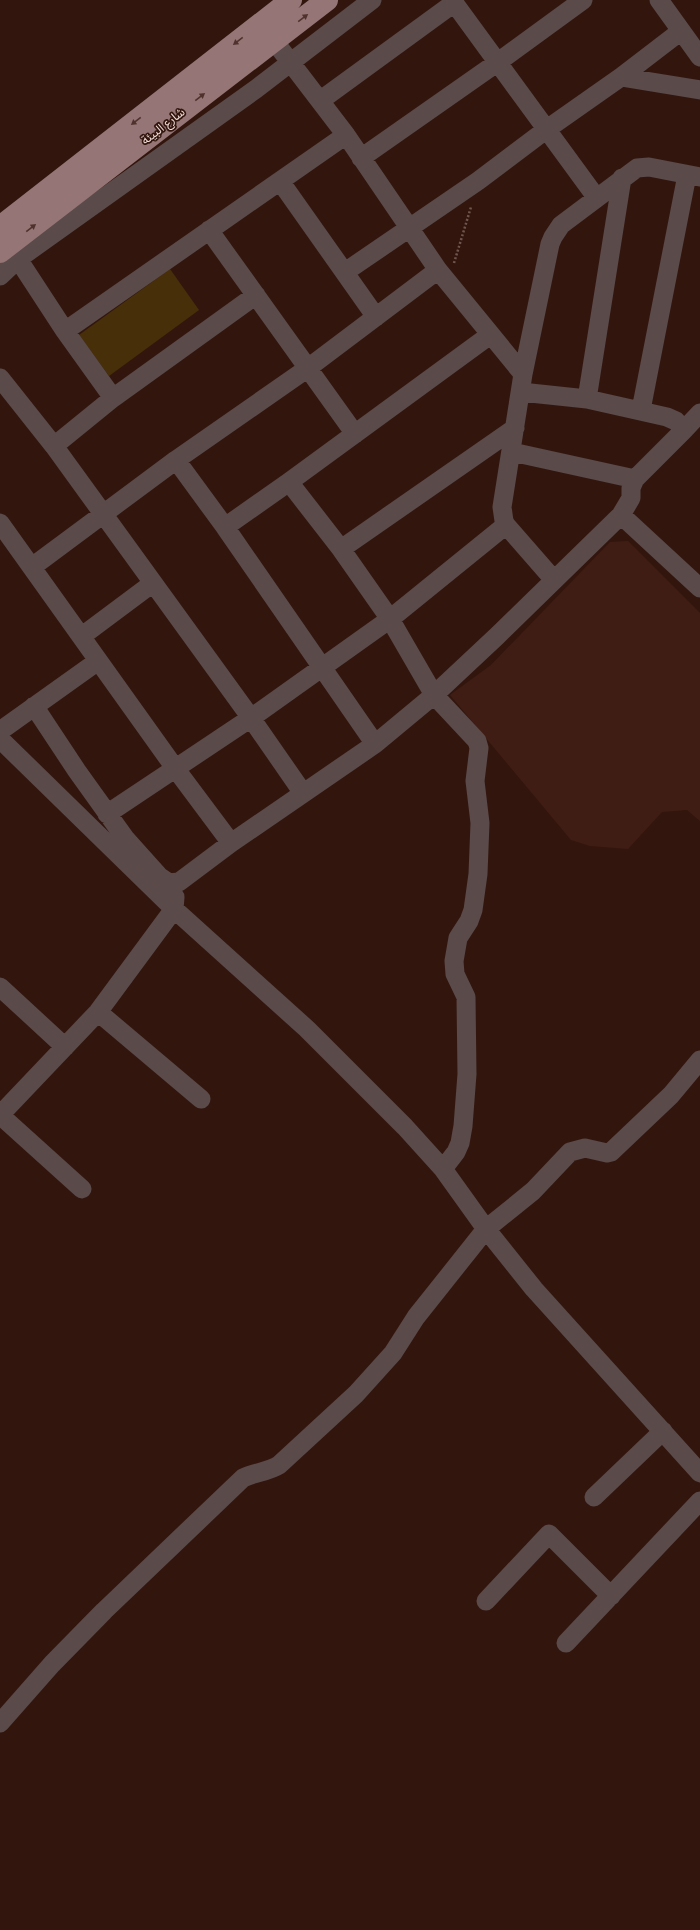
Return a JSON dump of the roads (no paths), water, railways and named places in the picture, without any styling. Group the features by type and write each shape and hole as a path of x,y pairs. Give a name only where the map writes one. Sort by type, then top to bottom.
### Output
{"main road":[{"name":"شارع البيئة","path":"0,227 291,0"},
{"name":"شارع البيئة","path":"9,256 274,39 326,0"}],"street":[{"path":"0,276 9,256 256,88 372,0"},
{"path":"659,0 700,57"},
{"path":"321,100 453,2 596,197"},
{"path":"361,158 498,62 575,2"},
{"path":"260,23 321,100 410,226 443,277 523,374"},
{"path":"345,272 410,226 478,182 547,129 621,77 681,31"},
{"path":"621,77 700,90"},
{"path":"65,331 346,135"},
{"path":"554,580 506,525 503,515 503,499 522,392 523,374 553,237 562,225 596,197 640,167 694,176 641,410"},
{"path":"587,399 622,178"},
{"path":"280,181 376,317"},
{"path":"209,230 355,434"},
{"path":"9,256 113,398"},
{"path":"32,567 176,460 308,368 376,317 443,277"},
{"path":"54,446 113,398 256,295"},
{"path":"225,526 289,482 490,335"},
{"path":"0,378 54,446 251,718 303,793"},
{"path":"522,392 587,399 641,410 676,421 684,430"},
{"path":"34,706 107,814 150,868 166,881 176,883 231,843 375,744 434,695 621,515 631,498 630,488 635,479 700,413"},
{"path":"341,549 515,428"},
{"path":"512,452 635,479"},
{"path":"176,460 225,526 375,744"},
{"path":"289,482 341,549 390,619 434,695 477,741 479,748 475,781 480,823 476,899 469,921 458,938 454,961 455,974 466,997 467,1074 463,1126 460,1143 456,1152 443,1169"},
{"path":"621,515 700,588"},
{"path":"0,523 175,768 231,843"},
{"path":"107,814 251,718 390,619 506,525"},
{"path":"82,636 153,583"},
{"path":"0,731 98,661"},
{"path":"0,739 174,909 307,1029 405,1127 443,1169 486,1229 534,1290 700,1473"},
{"path":"82,1189 0,1115 98,1012 174,909 176,883"},
{"path":"0,987 65,1046"},
{"path":"98,1012 200,1099"},
{"path":"0,1723 52,1664 104,1611 243,1478 253,1473 272,1470 279,1465 356,1394 392,1353 416,1317 486,1229 533,1191 570,1152 585,1148 607,1153 611,1152 671,1095 700,1060"},
{"path":"594,1498 663,1431"},
{"path":"566,1643 700,1501"},
{"path":"486,1601 549,1534 611,1596"}]}
